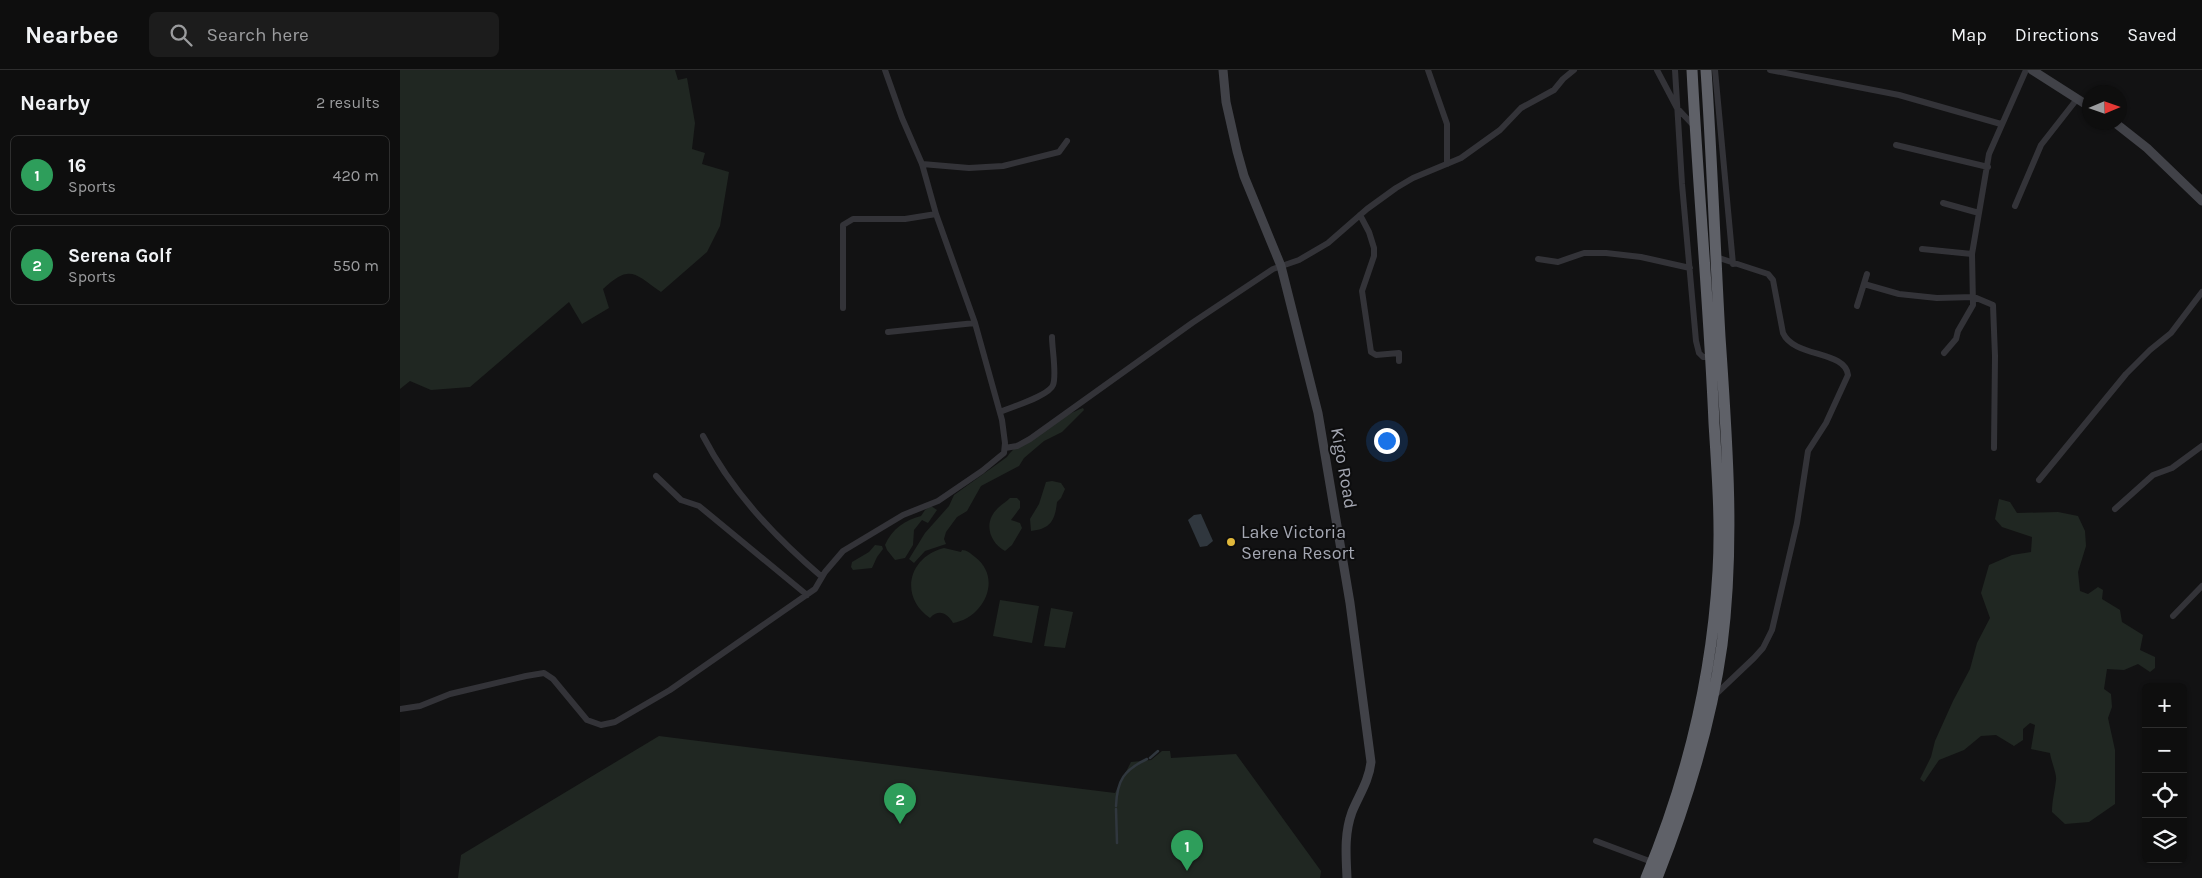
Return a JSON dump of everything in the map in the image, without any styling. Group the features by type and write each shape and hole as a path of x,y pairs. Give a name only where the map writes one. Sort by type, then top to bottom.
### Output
{"highway":[{"path":"1646,878 1690,749 1707,673 1714,624 1718,569 1711,357 1692,70"},
{"path":"1658,878 1693,778 1713,697 1724,619 1729,515 1727,442 1706,70"}],"street":[{"path":"400,709 420,706 450,694 544,673 553,679 587,720 600,725 615,722 670,690 806,595 817,586 843,551 903,515 938,501 997,459 1005,448 1000,412 975,323 936,214 922,164 902,118 885,70"},
{"name":"Kigo Road","path":"1223,70 1226,102 1239,159 1281,266 1326,454 1371,750 1370,774 1348,826 1346,839 1347,878"},
{"path":"1428,70 1446,124 1447,164"},
{"path":"1005,448 1017,446 1030,439 1192,323 1273,269 1314,253 1396,188 1413,178 1461,158 1493,136 1515,112 1554,90 1574,70"},
{"path":"1657,70 1678,108 1695,127"},
{"path":"1675,70 1698,347 1699,353 1704,357 1711,357"},
{"path":"1715,70 1733,264"},
{"path":"1770,70 1899,95 2001,124"},
{"path":"1944,353 1956,340 1958,330 1974,305 1972,254 1991,148 2026,70"},
{"path":"2032,70 2082,102"},
{"path":"2014,206 2041,145 2078,99"},
{"path":"2124,130 2147,148 2202,201"},
{"path":"922,164 969,168 1003,166 1058,152 1067,141"},
{"path":"1896,145 1988,167"},
{"path":"1943,203 1979,213"},
{"path":"843,308 843,224 852,219 906,219 936,214"},
{"path":"1360,215 1369,232 1374,248 1374,256 1362,290 1371,352 1376,355 1396,352 1399,353 1399,361"},
{"path":"1922,249 1972,254"},
{"path":"1538,259 1558,262 1584,253 1606,254 1641,257 1690,268"},
{"path":"1713,697 1763,648 1772,630 1797,523 1808,451 1826,423 1848,375 1846,368 1832,358 1792,346 1788,343 1783,334 1771,276 1716,257"},
{"path":"1858,306 1867,274"},
{"path":"1864,284 1899,294 1937,298 1974,297 1993,305 1995,356 1994,448"},
{"path":"2039,480 2126,374 2150,350 2172,333 2202,292"},
{"path":"888,332 975,323"},
{"path":"1000,412 1046,394 1052,388 1052,337"},
{"path":"703,436 714,458 756,514 822,577"},
{"path":"2115,509 2153,475 2172,468 2202,446"},
{"path":"656,476 681,500 699,506 806,595"},
{"path":"2173,616 2202,586"},
{"path":"1596,842 1652,862"}],"shaded area":[{"path":"400,70 675,70 678,80 687,78 695,123 692,149 705,153 702,164 729,172 720,226 707,252 661,292 638,276 626,274 620,276 603,289 609,308 582,324 569,302 470,387 431,390 410,381 400,389"},
{"path":"1083,408 1084,410 1062,432 1044,441 1024,458 1019,466 981,486 967,511 957,517 946,532 944,539 946,544 925,551 914,563 909,559 925,533 949,506 954,495 1007,457 1031,436 1064,416"},
{"path":"1046,482 1061,483 1065,489 1057,502 1053,519 1047,526 1031,531 1030,519 1039,504"},
{"path":"1010,498 1017,498 1020,501 1020,508 1011,520 1020,523 1022,528 1012,545 1005,551 995,542 989,525 993,513"},
{"path":"1999,499 2010,502 2017,513 2058,512 2078,516 2085,531 2086,546 2078,572 2080,591 2088,594 2098,587 2103,590 2102,599 2120,610 2122,622 2143,635 2140,650 2155,657 2155,668 2150,672 2138,664 2124,670 2107,669 2104,689 2111,694 2112,707 2108,718 2115,750 2115,804 2089,822 2065,824 2052,812 2056,780 2055,771 2050,753 2031,749 2035,725 2030,723 2023,729 2023,740 2014,746 1996,735 1981,736 1964,750 1939,760 1924,782 1920,779 1931,757 1935,741 1953,701 1970,669 1977,643 1990,618 1981,593 1989,565 2012,555 2031,552 2032,537 2002,527 1995,519"},
{"path":"931,506 937,510 928,523 922,520 914,530 913,545 905,558 895,560 885,545 891,534 910,520 921,516"},
{"path":"1201,514 1213,541 1207,546 1200,547 1188,520 1194,515"},
{"path":"875,545 882,546 883,549 872,568 853,570 851,567 852,562 869,552"},
{"path":"944,548 968,552 983,566 988,575 989,586 981,605 964,620 953,623 943,613 937,613 930,618 920,609 911,589 912,579 922,560"},
{"path":"1000,600 1039,606 1032,643 993,636"},
{"path":"1051,608 1073,612 1065,648 1044,646"},
{"path":"659,736 1115,793 1131,762 1151,760 1162,751 1170,751 1171,758 1236,754 1321,871 1320,878 458,878 461,855"}],"waterway":[{"path":"1150,758 1158,751"},
{"path":"1116,806 1118,789 1123,777 1133,767 1147,759"},
{"path":"1116,809 1117,843"}],"place":[{"name":"Lake Victoria Serena Resort","path":"1231,542"},
{"name":"Serena Golf","path":"900,824"},
{"name":"16","path":"1187,871"}]}
